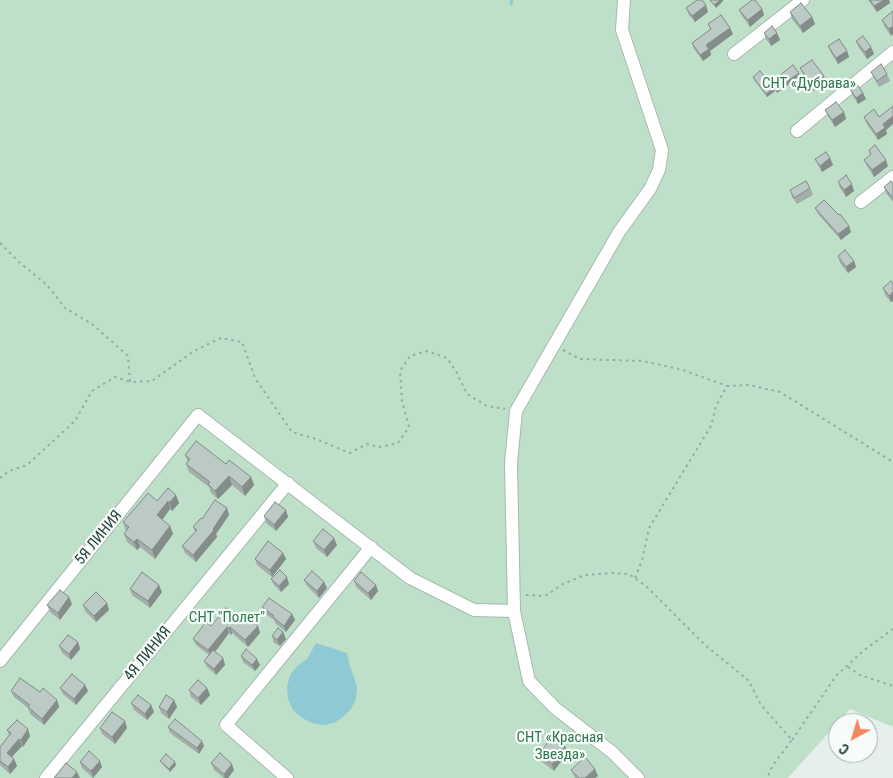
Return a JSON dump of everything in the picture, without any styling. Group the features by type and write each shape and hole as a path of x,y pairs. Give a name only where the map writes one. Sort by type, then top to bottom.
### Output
{"street":[{"path":"624,0 622,30 662,150 659,170 650,189 619,232 516,412 511,464 514,611 529,681 555,708 612,752 638,778"},
{"path":"734,54 803,0"},
{"path":"797,131 893,52"},
{"path":"861,202 893,177"},
{"name":"5Я ЛИНИЯ","path":"0,661 198,415 288,483"},
{"path":"288,483 410,578 474,610 514,611"},
{"name":"4Я ЛИНИЯ","path":"46,778 288,483"},
{"path":"287,778 226,725 371,547"}],"path":[{"path":"0,243 19,262 47,285 65,308 92,324 128,356 130,382"},
{"path":"0,478 9,471 27,465 75,421 92,391 115,377 130,382 152,381 194,351 221,338 242,342 255,378 292,432 316,439 350,453 367,444 380,447 398,442 409,427 402,401 400,371 410,356 427,351 447,358 467,394 487,406 516,412"},
{"path":"555,346 580,359 643,361 683,370 727,386 749,385 780,392 893,462"},
{"path":"636,578 649,528 711,426 716,406 727,386"},
{"path":"514,592 527,596 545,596 563,584 584,575 629,574 660,599 705,645 750,681 761,705 792,740"},
{"path":"766,778 772,765 792,740 836,676 863,651 893,629"},
{"path":"847,666 860,675 893,686"}],"green space":[{"path":"0,0 893,0 893,727 878,721 878,713 860,713 850,709 846,713 828,713 828,733 788,778 0,778"}],"water":[{"path":"316,643 347,653 357,688 356,699 351,709 334,723 323,725 312,723 302,718 293,710 288,699 287,687 290,675 297,666 307,659"}],"building":[{"path":"697,0 702,0 706,5 692,16 686,8"},
{"path":"710,0 720,0 714,5"},
{"path":"752,0 755,0 762,9 748,20 739,10"},
{"path":"870,0 884,0 874,6"},
{"path":"801,3 812,17 800,26 790,12"},
{"path":"893,11 893,26 889,29 882,20"},
{"path":"721,15 730,28 706,45 709,49 700,55 692,43 711,29 708,24"},
{"path":"772,26 777,33 769,39 764,33"},
{"path":"863,36 871,47 865,52 856,41"},
{"path":"839,39 847,51 836,58 828,46"},
{"path":"812,60 824,76 812,85 800,68"},
{"path":"881,64 887,74 877,81 871,72"},
{"path":"793,65 799,73 776,89 771,82"},
{"path":"760,71 774,88 766,94 753,77"},
{"path":"857,84 863,93 856,98 850,89"},
{"path":"836,102 844,112 832,120 825,110"},
{"path":"893,106 893,116 883,124 885,128 876,134 864,117 874,109 879,117"},
{"path":"875,145 886,160 872,170 864,160 871,154 869,150"},
{"path":"826,152 830,158 820,166 815,159"},
{"path":"846,175 852,184 844,190 838,182"},
{"path":"806,181 810,188 794,198 790,190"},
{"path":"891,181 893,184 893,198 884,187"},
{"path":"824,200 840,214 849,226 838,234 815,208"},
{"path":"845,250 854,261 846,267 838,256"},
{"path":"891,281 893,292 889,296 883,288"},
{"path":"196,441 226,464 229,460 251,477 242,487 229,476 215,491 208,484 210,482 186,464 190,459 185,455"},
{"path":"168,488 176,495 169,503 168,501 157,515 170,526 152,550 137,539 134,542 124,534 129,527 123,522 148,493 157,501"},
{"path":"215,500 227,508 214,530 193,555 182,546 197,530 193,527 202,519"},
{"path":"275,502 286,510 274,525 264,516"},
{"path":"323,529 334,538 324,550 313,541"},
{"path":"268,541 283,553 270,570 255,559"},
{"path":"280,570 287,577 279,586 271,579"},
{"path":"312,571 324,582 317,591 304,580"},
{"path":"142,572 159,585 148,601 130,589"},
{"path":"361,572 376,585 368,593 354,581"},
{"path":"60,590 69,597 58,613 47,605"},
{"path":"96,592 107,603 94,616 83,605"},
{"path":"269,598 292,614 284,626 262,607"},
{"path":"226,608 243,622 248,617 258,626 245,640 230,627 227,627 208,650 193,639 206,622 211,626"},
{"path":"278,628 283,632 277,640 272,636"},
{"path":"68,635 78,642 69,654 59,646"},
{"path":"246,649 257,659 252,665 241,656"},
{"path":"213,650 223,658 214,669 204,661"},
{"path":"72,674 85,685 74,699 60,688"},
{"path":"20,678 40,692 43,688 57,700 42,719 28,707 30,705 11,691"},
{"path":"198,680 207,688 198,698 189,690"},
{"path":"138,695 151,705 145,714 131,703"},
{"path":"166,695 174,700 167,712 159,707"},
{"path":"112,712 125,721 112,737 100,728"},
{"path":"175,719 202,741 197,748 168,727"},
{"path":"17,720 28,729 21,740 19,739 7,753 14,759 8,767 0,761 0,747 11,733 7,730"},
{"path":"552,736 565,746 552,764 539,755"},
{"path":"89,751 100,761 91,771 80,762"},
{"path":"220,753 232,764 224,774 211,763"},
{"path":"166,754 175,762 169,769 160,761"},
{"path":"585,757 595,769 585,778 579,778 571,770"},
{"path":"66,763 77,772 72,778 54,778"}],"waterway":[{"path":"511,4 512,0"}],"park label":[{"name":"СНТ «Дубрава»","path":"809,84"},
{"name":"СНТ \"Полет\"","path":"227,618"},
{"name":"СНТ «Красная Звезда»","path":"560,746"}]}
